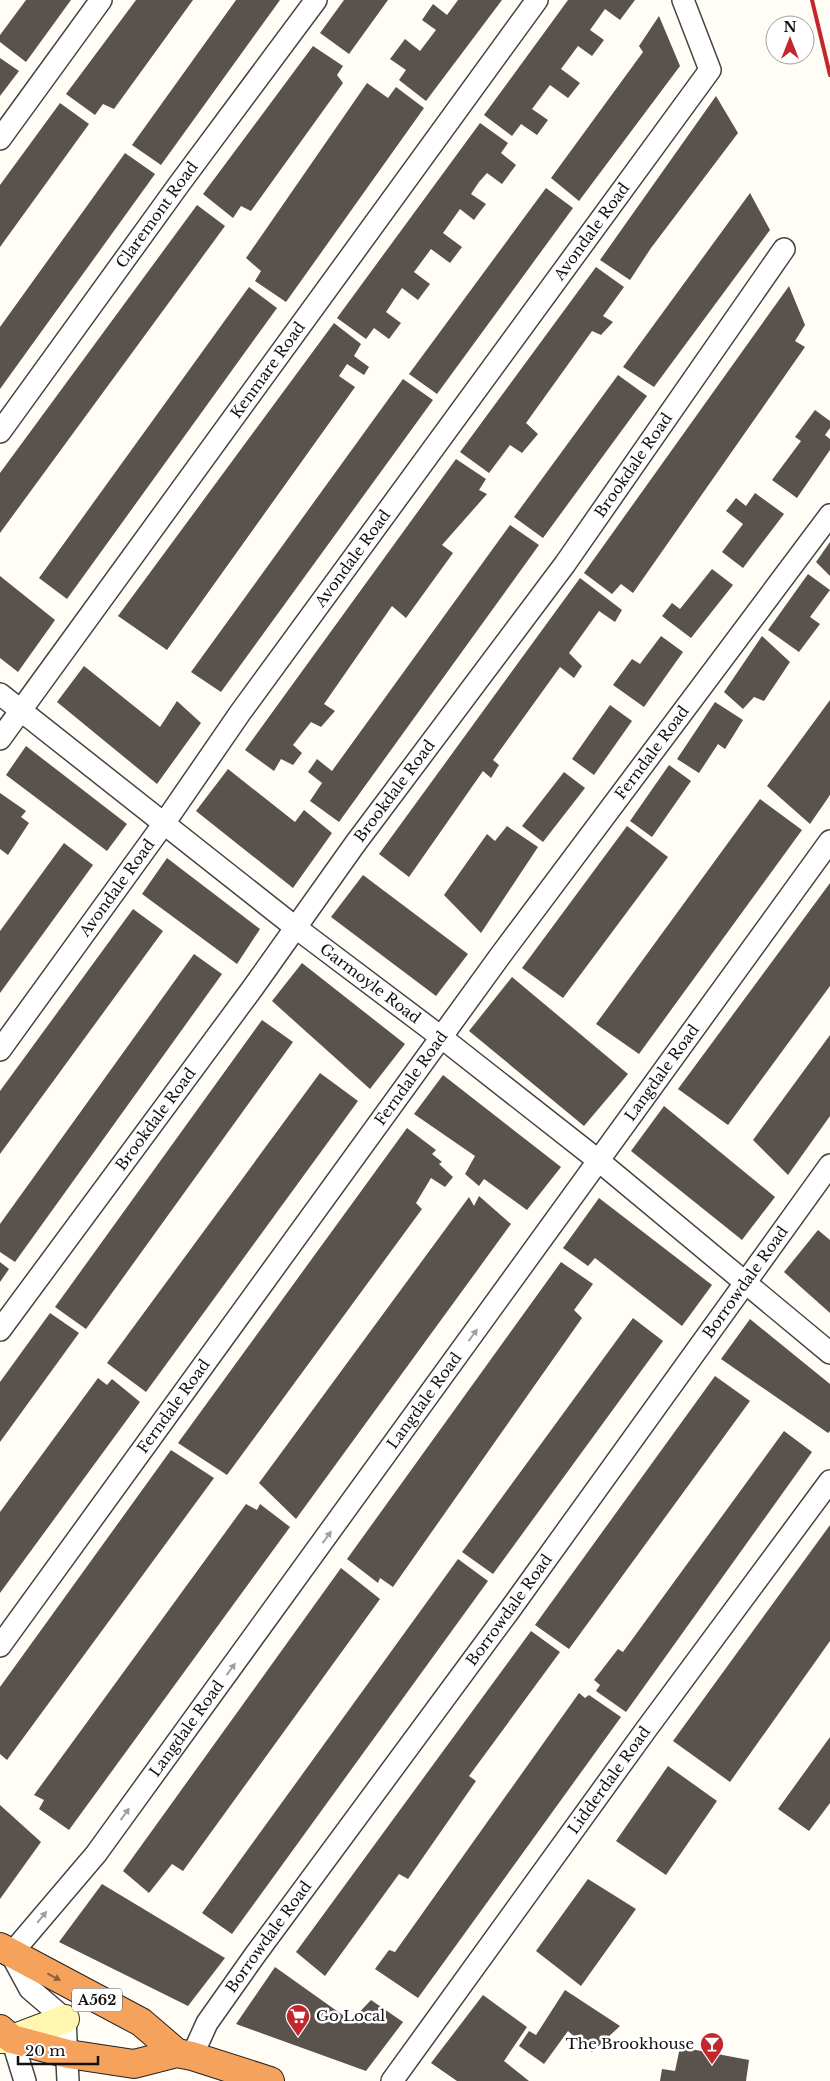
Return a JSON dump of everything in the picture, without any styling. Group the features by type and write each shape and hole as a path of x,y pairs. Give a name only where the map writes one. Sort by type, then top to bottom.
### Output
{"highway":[{"name":"A562","path":"4,1954 141,2022 185,2055 270,2081"},
{"path":"4,2036 68,2054 134,2064 185,2055"}],"main road":[{"path":"4,2036 65,2019"}],"street":[{"path":"0,139 101,0"},
{"name":"Claremont Road","path":"0,432 180,183 316,0"},
{"name":"Kenmare Road","path":"0,740 537,0"},
{"name":"Avondale Road","path":"0,1050 165,822 252,697 710,70 683,0"},
{"name":"Brookdale Road","path":"0,1330 252,989 355,844 565,564 784,249"},
{"name":"Ferndale Road","path":"0,1646 441,1037 830,515"},
{"name":"Garmoyle Road","path":"0,694 165,822 295,927 441,1037 599,1161 830,1353"},
{"name":"Langdale Road","path":"4,1954 96,1854 830,841"},
{"name":"Borrowdale Road","path":"185,2055 830,1165"},
{"name":"Lidderdale Road","path":"392,2081 645,1731 830,1481"},
{"path":"4,1954 30,1989 65,2019 68,2081"},
{"path":"4,2036 26,2081"}],"building":[{"path":"26,0 71,0 26,62 0,42 0,35"},
{"path":"136,0 193,0 114,109 103,104 95,115 66,94"},
{"path":"236,0 280,0 161,165 132,145"},
{"path":"344,0 388,0 349,54 320,33"},
{"path":"458,0 502,0 426,101 399,80 406,70 390,59 405,39 420,51 436,30 422,20 433,4 447,15"},
{"path":"568,0 635,0 620,20 605,9 590,30 604,40 592,56 578,46 561,69 580,83 568,98 550,85 532,109 548,120 537,135 521,124 512,136 484,115"},
{"path":"659,16 680,66 579,201 551,178 643,52 639,46"},
{"path":"313,46 343,66 337,75 343,83 251,211 241,206 233,218 203,194"},
{"path":"0,58 19,71 0,96"},
{"path":"367,83 388,98 396,87 424,108 286,302 255,281 261,271 246,258"},
{"path":"716,96 738,133 651,248 630,280 600,260"},
{"path":"60,103 89,124 0,247 0,185"},
{"path":"480,123 508,143 501,153 516,165 502,184 487,173 479,182 471,194 486,204 474,220 460,209 443,233 462,247 450,263 431,249 414,272 430,284 418,300 402,288 386,312 401,323 389,339 374,328 366,339 337,318"},
{"path":"125,153 155,174 0,389 0,327"},
{"path":"546,188 573,208 437,394 409,374"},
{"path":"750,193 770,230 654,387 623,367"},
{"path":"197,205 225,226 0,533 0,473"},
{"path":"596,267 624,287 603,316 613,322 601,335 592,331 526,423 538,434 522,453 510,445 489,473 460,452"},
{"path":"789,286 805,325 795,341 805,347 633,593 621,584 612,594 584,573"},
{"path":"249,287 277,308 67,599 39,578"},
{"path":"334,323 361,344 354,356 369,367 364,375 347,364 339,376 355,387 167,650 118,616"},
{"path":"618,375 647,396 543,538 514,517"},
{"path":"403,379 433,400 221,692 191,672"},
{"path":"815,410 830,421 830,428 825,435 830,439 830,450 797,498 772,480 801,441 795,437"},
{"path":"456,459 486,479 479,490 487,494 442,545 453,553 406,618 392,606 324,704 335,711 321,727 311,722 293,745 302,753 293,765 281,759 274,771 245,750"},
{"path":"755,493 784,514 743,568 722,552 743,524 726,511 736,498 746,506"},
{"path":"510,525 539,545 339,822 310,801 322,783 308,772 317,759 332,771"},
{"path":"830,542 830,576 816,562"},
{"path":"712,569 733,585 691,638 662,616 672,603 680,609"},
{"path":"808,574 830,590 810,617 820,624 799,652 768,630"},
{"path":"0,576 55,620 18,672 0,658"},
{"path":"580,578 622,610 615,622 599,611 569,653 582,666 574,678 560,667 493,760 499,765 491,778 483,771 409,877 379,854"},
{"path":"661,636 683,652 644,707 613,685 632,659 640,664"},
{"path":"762,636 790,662 764,701 754,697 743,709 724,692"},
{"path":"84,666 160,727 177,701 201,723 157,784 57,702"},
{"path":"830,700 830,795 810,824 767,786"},
{"path":"715,702 743,720 725,749 718,744 699,773 677,759"},
{"path":"610,705 632,721 594,775 572,759"},
{"path":"26,746 127,824 107,851 6,775"},
{"path":"669,765 691,781 652,837 630,821"},
{"path":"228,769 295,822 304,810 332,833 293,888 196,811"},
{"path":"564,772 585,788 543,842 522,826"},
{"path":"0,793 26,811 21,817 29,823 8,855 0,849"},
{"path":"760,799 802,830 639,1054 596,1024"},
{"path":"507,826 538,847 481,933 444,895 487,834 495,841"},
{"path":"627,826 668,857 563,998 522,968"},
{"path":"64,843 93,865 0,993 0,931"},
{"path":"167,858 260,929 237,964 142,894"},
{"path":"363,875 468,954 436,996 331,917"},
{"path":"830,883 830,986 728,1125 678,1089"},
{"path":"133,909 163,931 0,1154 0,1091"},
{"path":"194,954 222,974 15,1262 0,1252 0,1224"},
{"path":"302,963 405,1044 370,1089 272,1001"},
{"path":"512,977 628,1074 584,1126 469,1031"},
{"path":"262,1020 293,1042 86,1329 55,1307"},
{"path":"830,1035 830,1116 788,1175 753,1140"},
{"path":"320,1073 358,1101 146,1392 107,1363"},
{"path":"443,1075 561,1167 527,1210 484,1179 479,1186 465,1174 475,1156 414,1114"},
{"path":"664,1106 775,1197 742,1240 631,1151"},
{"path":"407,1128 436,1150 432,1154 442,1162 439,1164 453,1177 445,1187 431,1178 416,1203 422,1209 227,1475 178,1443"},
{"path":"479,1196 511,1224 296,1519 259,1483 469,1197 474,1206"},
{"path":"599,1198 712,1285 682,1326 595,1258 588,1266 563,1248"},
{"path":"818,1230 830,1240 830,1313 784,1272"},
{"path":"0,1262 9,1269 0,1282"},
{"path":"561,1262 593,1284 574,1310 582,1318 393,1587 380,1578 378,1583 347,1559"},
{"path":"50,1313 79,1333 0,1442 0,1382"},
{"path":"633,1318 663,1341 493,1574 462,1552"},
{"path":"750,1319 830,1384 830,1431 828,1433 721,1359"},
{"path":"715,1376 750,1401 569,1649 535,1625"},
{"path":"98,1378 107,1385 112,1379 140,1402 0,1593 0,1512"},
{"path":"784,1431 812,1452 626,1712 596,1691 600,1685 594,1680 618,1649 623,1652"},
{"path":"171,1450 214,1478 7,1760 0,1754 0,1687"},
{"path":"246,1504 257,1510 260,1504 290,1527 69,1830 39,1809 44,1800 34,1795"},
{"path":"830,1525 830,1641 730,1782 673,1741"},
{"path":"458,1559 488,1581 232,1934 202,1913"},
{"path":"341,1568 380,1599 183,1871 172,1864 149,1893 123,1871"},
{"path":"531,1631 560,1652 469,1776 476,1781 408,1879 399,1874 325,1976 296,1952"},
{"path":"579,1693 585,1698 589,1695 621,1717 418,1998 375,1969 389,1950 395,1952"},
{"path":"830,1737 830,1803 809,1831 778,1809"},
{"path":"668,1766 717,1801 666,1875 616,1841"},
{"path":"0,1805 41,1842 0,1899"},
{"path":"588,1879 636,1909 581,1986 536,1951"},
{"path":"102,1884 225,1958 188,2006 59,1942"},
{"path":"275,1967 351,2021 371,2000 403,2022 366,2071 236,2024"},
{"path":"565,1990 620,2026 592,2052 568,2031 544,2064 519,2046 529,2031 536,2035"},
{"path":"483,1995 527,2027 504,2061 529,2081 457,2081 431,2063"},
{"name":"The Brookhouse","path":"680,2047 749,2060 746,2081 660,2081 662,2069 675,2071"}],"railway":[{"path":"812,0 830,75"}],"place":[{"name":"Go Local","path":"298,2037"},
{"name":"The Brookhouse","path":"712,2065"}]}
